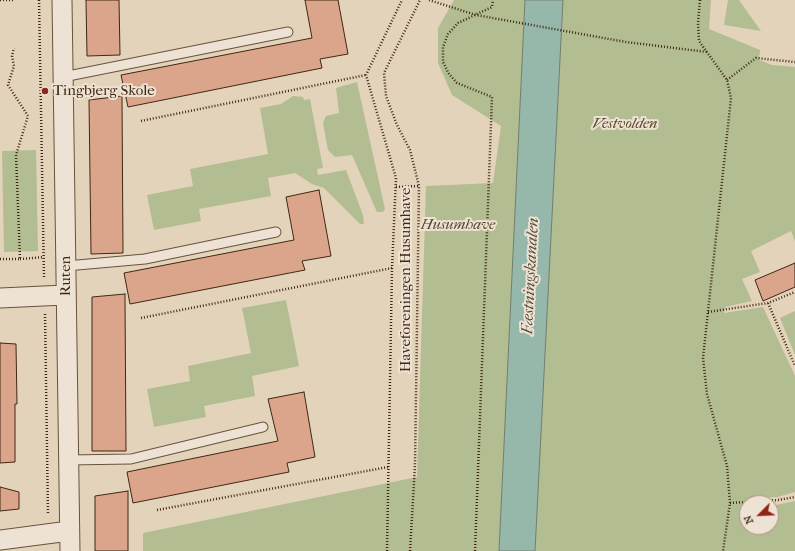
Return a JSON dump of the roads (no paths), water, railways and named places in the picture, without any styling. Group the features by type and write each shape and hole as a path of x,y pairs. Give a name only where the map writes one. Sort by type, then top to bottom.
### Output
{"street":[{"name":"Ruten","path":"62,0 66,266 65,295 70,551"},
{"path":"0,298 65,295"},
{"path":"0,540 69,531"}],"lane":[{"path":"63,77 288,32"},
{"path":"66,266 145,259 276,232"},
{"path":"68,460 132,459 263,427"}],"water":[{"name":"Fæstningskanalen","path":"525,0 563,0 535,551 499,551"}],"place":[{"name":"Tingbjerg Skole","path":"45,91"}],"park label":[{"name":"Vestvolden","path":"625,124"},
{"name":"Husumhave","path":"458,225"}]}
